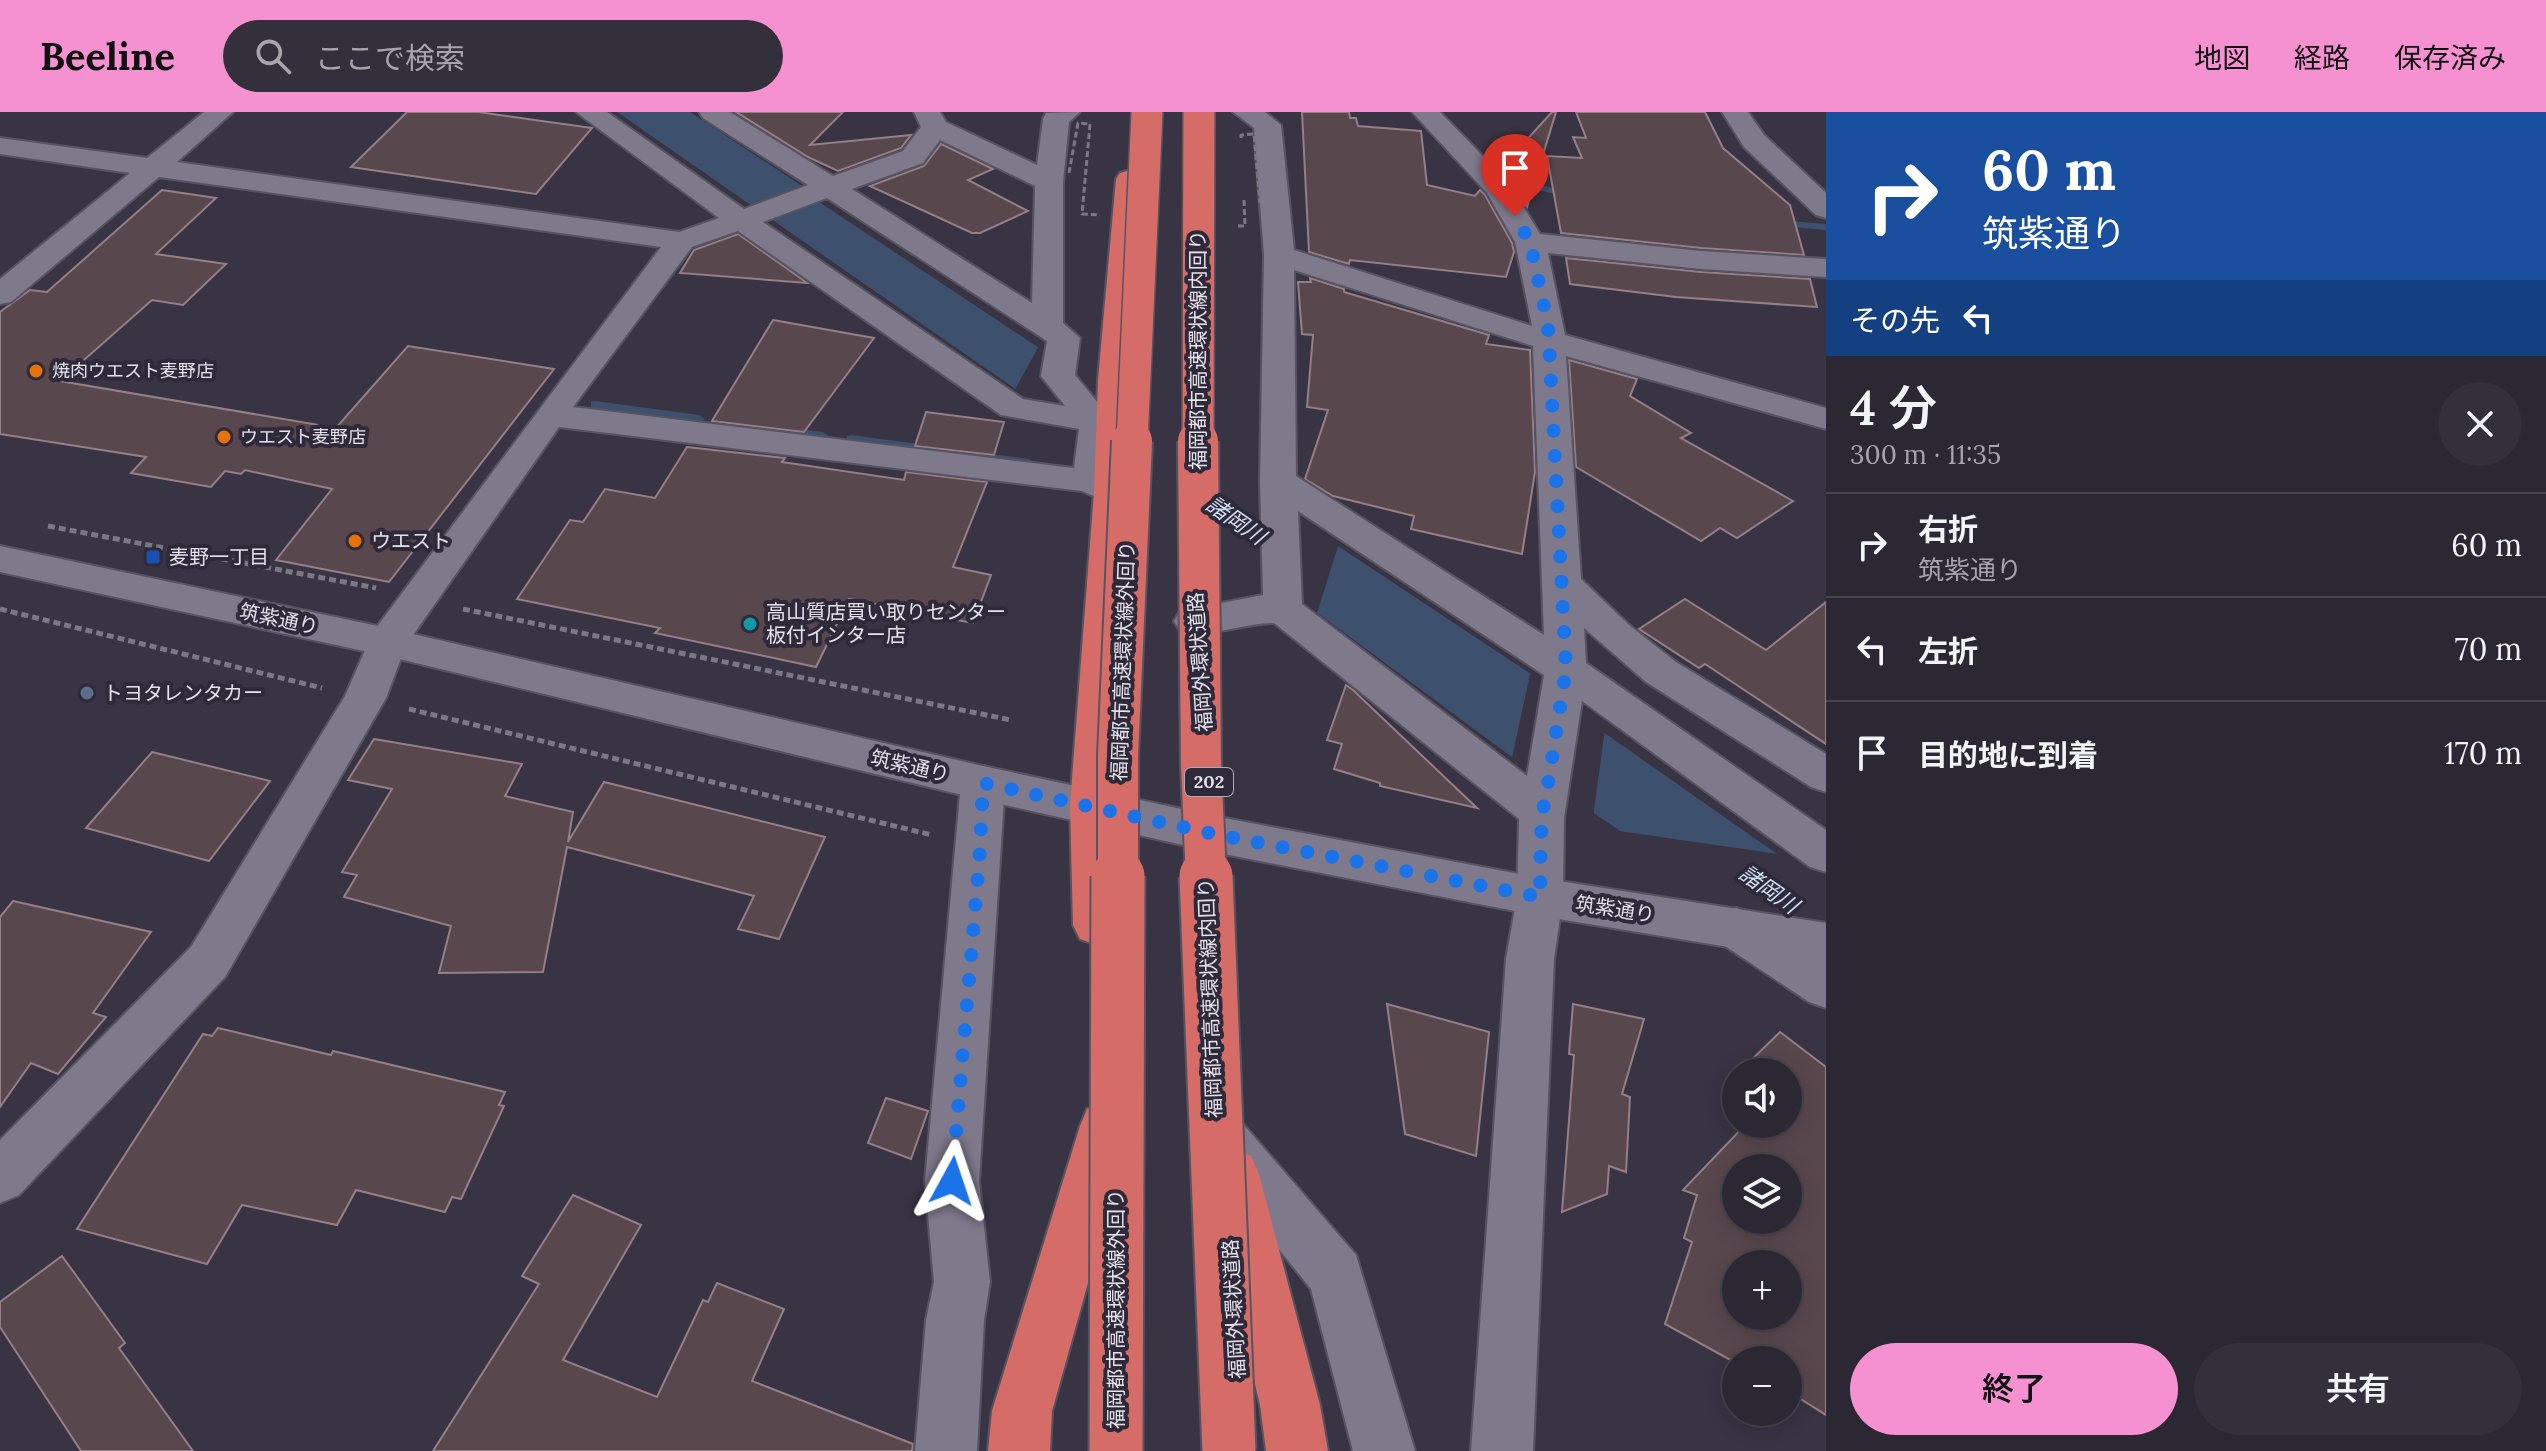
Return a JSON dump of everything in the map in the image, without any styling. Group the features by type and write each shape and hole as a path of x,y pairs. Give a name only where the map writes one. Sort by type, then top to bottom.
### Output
{"highway":[{"path":"1104,1451 1106,1126 1092,805 1102,486 1115,380 1135,112"},
{"name":"福岡都市高速環状線外回り","path":"1116,1451 1118,756 1147,112"},
{"name":"福岡外環状道路","path":"1199,112 1197,255 1201,399 1194,621 1214,834 1224,1141 1242,1451"},
{"name":"福岡都市高速環状線内回り","path":"1199,112 1197,371 1201,765 1229,1451"},
{"path":"1020,1431 1106,1126"},
{"path":"1224,1141 1290,1405 1297,1451"}],"street":[{"path":"0,295 220,112"},
{"path":"589,112 1013,408 1097,422"},
{"path":"550,415 1102,486 1097,422 1058,376 1064,338 712,112"},
{"path":"1047,327 1049,182 1056,119 1067,112"},
{"path":"1246,112 1267,125 1279,255 1278,481 1283,609"},
{"path":"1425,112 1499,189 1530,242 1548,325 1566,669 1543,804 1540,897 1530,959 1502,1451"},
{"path":"1735,112 1754,141 1826,209"},
{"path":"0,146 681,241 913,157 931,120 1049,182"},
{"path":"0,1177 208,962 365,698 387,642 550,415 681,241"},
{"path":"1530,242 1701,260 1826,268"},
{"path":"1279,255 1548,340 1826,419"},
{"path":"1278,481 1566,669 1826,854"},
{"name":"筑紫通り","path":"0,559 387,642 983,783 1214,834 1540,897 1826,943"},
{"path":"1562,584 1615,635 1661,672 1826,775"},
{"path":"1194,621 1253,609 1283,609 1543,804"},
{"path":"946,1451 955,1320 962,1282 952,1181 983,783"},
{"path":"1739,929 1826,987"},
{"path":"1224,1141 1336,1275 1384,1451"}],"path":[{"path":"47,525 419,596 439,604 627,646 808,678 1011,720"},
{"path":"0,609 931,835 980,850"}],"water":[{"name":"諸岡川","path":"617,112 690,112 799,184 819,202 1540,680 1606,734 1777,854 1826,979 1616,828 1528,769 1017,390"}],"pier":[{"path":"1040,344 1339,543 1317,613 1230,554 1013,393"},
{"path":"1531,670 1605,729 1593,818 1511,762"},
{"path":"1612,830 1786,855 1826,881 1826,983"}],"building":[{"path":"407,112 478,112 592,128 536,194 351,167"},
{"path":"736,112 843,112 810,145 911,135 901,148 838,171 808,157"},
{"path":"1302,112 1349,112 1350,118 1356,118 1358,126 1421,131 1427,185 1475,196 1480,190 1485,195 1512,243 1514,252 1506,277 1350,260 1349,264 1309,252"},
{"path":"1552,112 1556,112 1527,207 1500,169"},
{"path":"1576,112 1705,112 1723,148 1790,205 1804,255 1561,233 1547,156 1582,158 1573,137 1586,138"},
{"path":"941,144 993,169 968,180 1028,211 980,233 972,233 870,186 924,166"},
{"path":"162,190 216,198 156,254 226,264 183,305 152,300 60,381 336,428 408,346 554,369 389,582 276,560 332,489 245,470 241,474 225,471 211,487 131,473 146,457 0,434 0,312 30,290 47,292"},
{"path":"738,234 807,283 680,273 694,250"},
{"path":"1566,258 1810,279 1817,307 1676,297 1570,284"},
{"path":"1310,278 1344,289 1344,292 1489,335 1486,344 1530,350 1535,472 1522,554 1411,529 1414,516 1333,496 1305,479 1328,410 1307,407 1313,335 1302,334 1298,282 1311,282"},
{"path":"773,320 874,338 804,432 712,421"},
{"path":"1569,360 1637,379 1630,396 1691,433 1681,438 1793,501 1737,538 1720,528 1701,541 1576,467"},
{"path":"926,412 1004,422 994,455 915,446"},
{"path":"687,447 785,458 782,462 904,480 906,472 987,482 953,567 991,575 973,623 849,599 816,667 655,633 660,628 517,599 570,520 583,522 605,489 655,498"},
{"path":"1685,599 1766,650 1826,602 1826,744 1705,664 1699,668 1639,629"},
{"path":"1346,685 1477,808 1380,786 1380,783 1334,769 1342,744 1327,740"},
{"path":"374,739 522,764 505,796 573,812 568,842 604,782 825,837 779,939 738,929 754,896 567,847 543,972 439,973 451,926 344,897 357,875 342,872 392,789 348,780"},
{"path":"152,752 270,781 209,861 86,828"},
{"path":"13,901 151,932 93,1013 106,1017 58,1074 31,1063 0,1107 0,917"},
{"path":"1387,1004 1489,1032 1476,1156 1405,1134"},
{"path":"1573,1004 1644,1019 1622,1094 1630,1097 1626,1172 1609,1166 1607,1194 1562,1212 1574,1055 1569,1054"},
{"path":"218,1028 331,1055 333,1051 505,1092 499,1105 504,1106 461,1199 452,1197 445,1212 356,1190 337,1225 242,1205 207,1264 77,1229 203,1034 212,1036"},
{"path":"1780,1032 1826,1067 1826,1415 1802,1400 1802,1346 1722,1346 1722,1355 1665,1324 1692,1242 1684,1238 1697,1195 1683,1190 1733,1138 1802,1138 1802,1058 1753,1058"},
{"path":"886,1098 928,1111 911,1159 868,1143"},
{"path":"573,1195 641,1225 563,1360 657,1397 703,1300 708,1302 717,1283 784,1309 752,1381 913,1444 912,1451 433,1451 539,1284 522,1276"},
{"path":"62,1256 125,1343 119,1348 193,1451 81,1451 0,1327 0,1302"}],"waterway":[{"path":"1540,188 1574,194"},
{"path":"1775,223 1826,227"},
{"path":"595,405 699,419"},
{"path":"729,424 823,436"},
{"path":"852,439 1029,463"}],"place":[{"name":"焼肉ウエスト麦野店","path":"36,371"},
{"name":"ウエスト麦野店","path":"224,437"},
{"name":"ウエスト","path":"355,541"},
{"name":"麦野一丁目","path":"153,557"},
{"name":"高山質店買い取りセンター 板付インター店","path":"750,624"},
{"name":"トヨタレンタカー","path":"87,693"}],"route":[{"path":"952,1181 983,783 1214,834 1540,897 1541,811 1546,797 1566,669 1548,325 1530,242 1515,216"}]}
